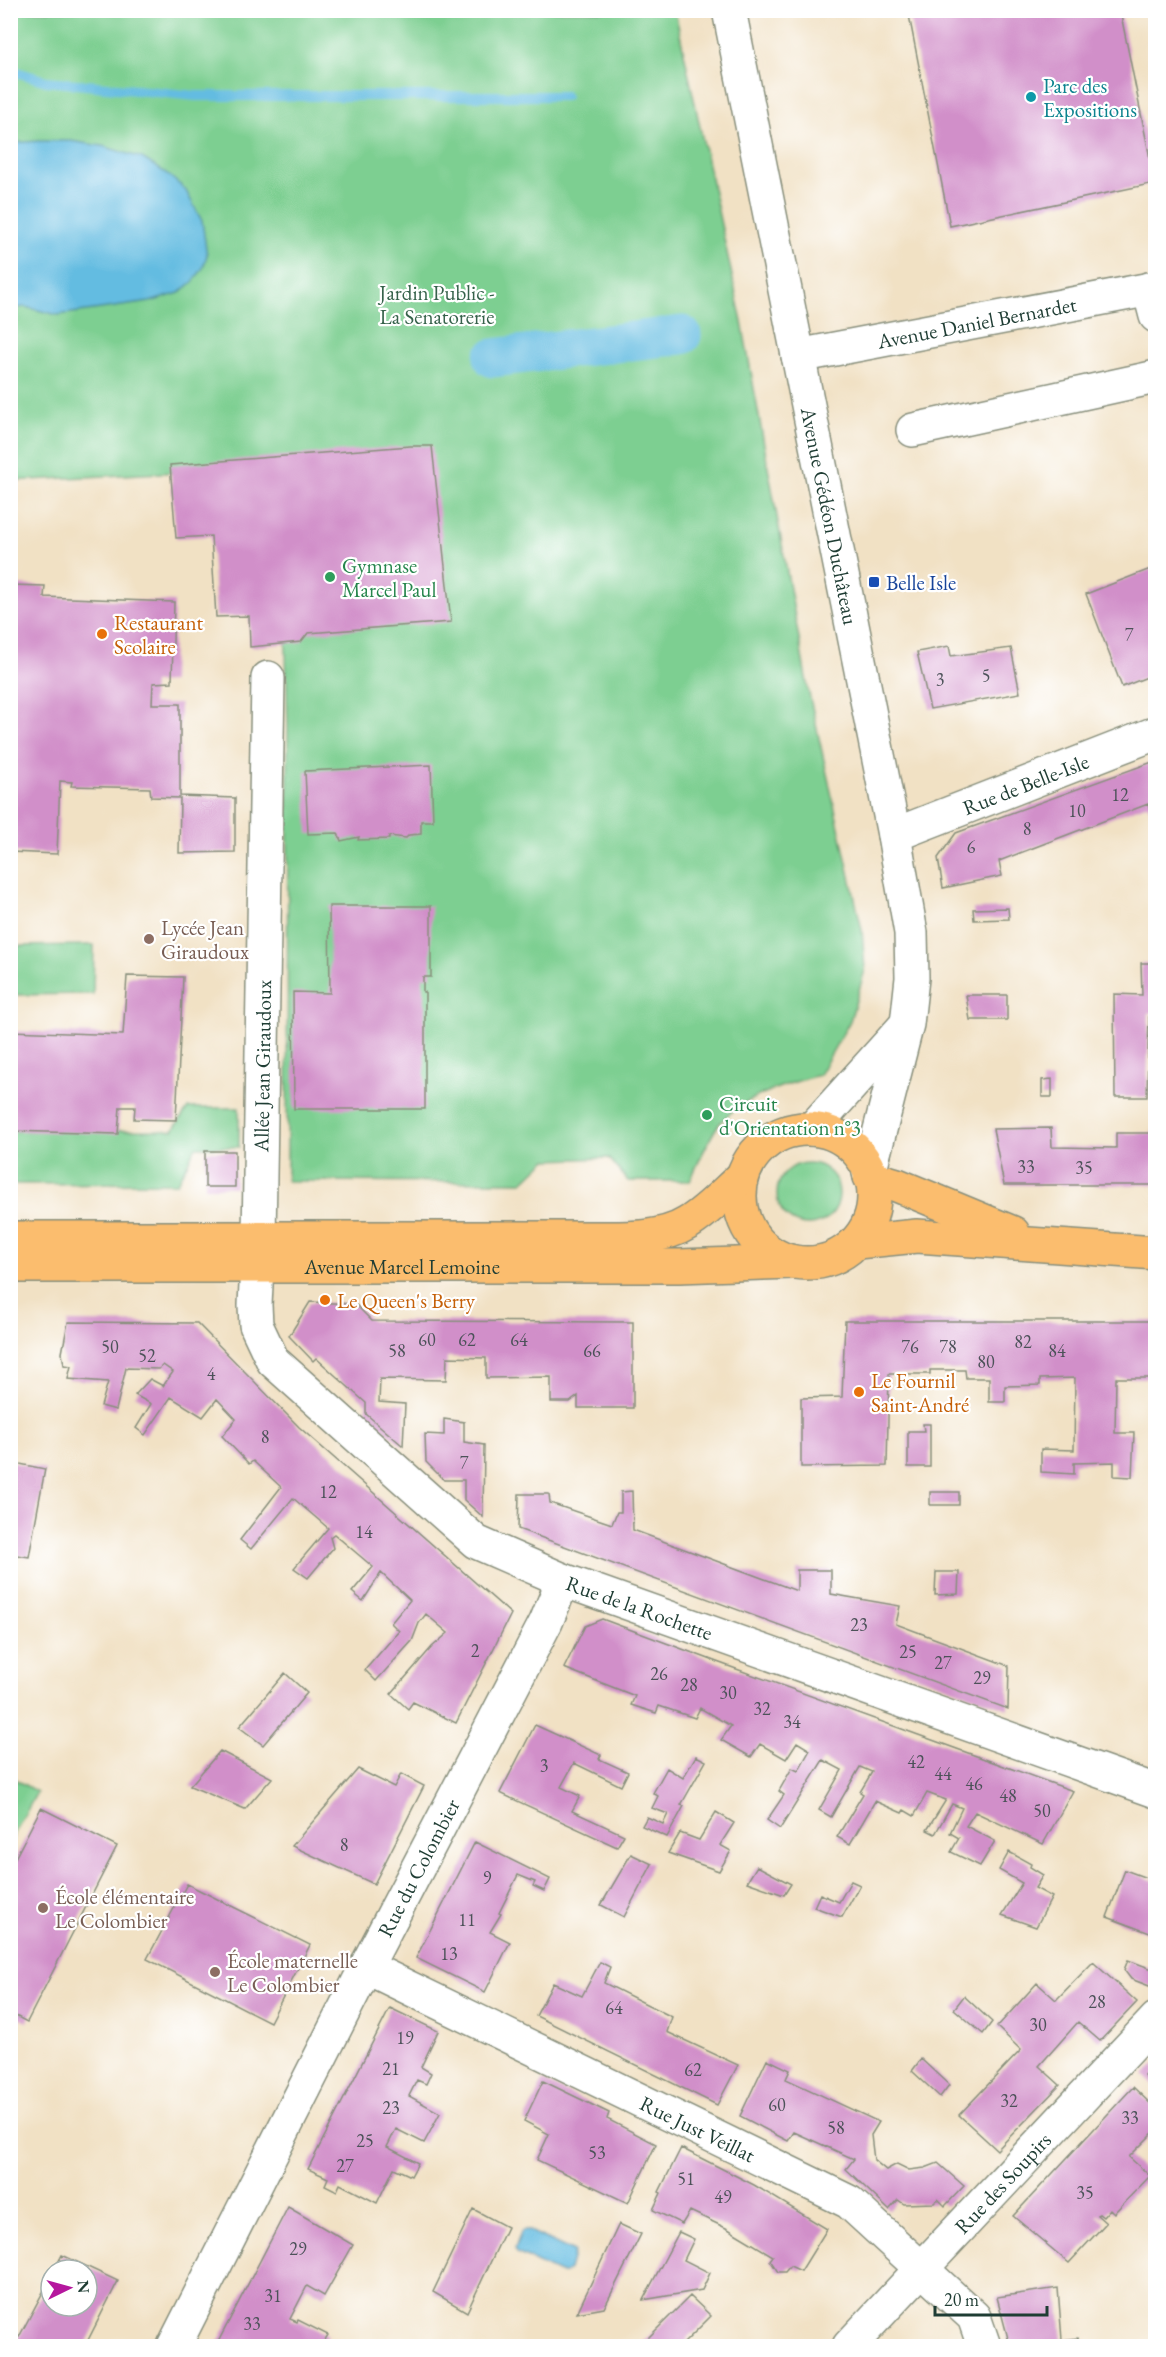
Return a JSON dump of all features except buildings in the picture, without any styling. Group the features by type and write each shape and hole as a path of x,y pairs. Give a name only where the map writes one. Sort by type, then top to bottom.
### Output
{"main road":[{"path":"857,1242 868,1222 873,1206 870,1175 861,1156 848,1143 831,1134 812,1129 777,1135 762,1146 750,1160 742,1177 740,1199 744,1221 756,1240 772,1254 793,1262 813,1263 831,1258 857,1242 917,1236 1155,1253"},
{"path":"870,1175 1037,1243"},
{"name":"Avenue Marcel Lemoine","path":"10,1266 258,1251 647,1236 688,1223 742,1177"},
{"name":"Avenue Marcel Lemoine","path":"10,1238 258,1251 679,1266 793,1262"}],"street":[{"name":"Avenue Gédéon Duchâteau","path":"729,10 894,835 911,933 912,978 907,1024 870,1175"},
{"name":"Avenue Daniel Bernardet","path":"798,356 1153,298"},
{"path":"913,430 1155,377"},
{"name":"Allée Jean Giraudoux","path":"258,1251 268,678"},
{"name":"Rue de Belle-Isle","path":"894,835 1155,733"},
{"path":"812,1129 907,1024"},
{"name":"Rue de la Rochette","path":"258,1251 256,1325 273,1360 476,1542 563,1580 1155,1791"},
{"name":"Rue du Colombier","path":"174,2346 366,1967 541,1633 563,1580"},
{"name":"Rue Just Veillat","path":"366,1967 849,2202 974,2317 984,2346"},
{"name":"Rue des Soupirs","path":"849,2346 1155,2019"}],"green space":[{"name":"Jardin Public - La Senatorerie","path":"11,11 675,11 742,322 808,689 862,930 865,970 850,1021 819,1075 764,1094 725,1117 709,1140 690,1181 628,1181 609,1158 546,1160 523,1182 287,1181 288,730 285,612 179,472 11,481"},
{"path":"94,945 93,994 11,995 11,946"},
{"path":"188,1108 239,1108 239,1147 196,1147 177,1183 11,1184 10,1131 173,1130"},
{"path":"808,1163 830,1172 839,1194 830,1216 808,1225 786,1216 777,1194 786,1172"},
{"path":"11,1777 37,1792 11,1840"}],"water":[{"path":"71,141 102,146 142,158 166,173 185,189 202,221 207,255 203,268 193,282 179,293 150,302 58,315 25,307 11,309 11,143"},
{"path":"524,2230 574,2252 569,2270 559,2273 517,2253 515,2249 521,2232"}],"waterway":[{"path":"10,70 46,81 196,96 565,96"},
{"path":"493,358 682,335"}],"place":[{"name":"Parc des Expositions","path":"1031,97"},
{"name":"Gymnase Marcel Paul","path":"330,577"},
{"name":"Belle Isle","path":"874,582"},
{"name":"Restaurant Scolaire","path":"102,634"},
{"name":"Lycée Jean Giraudoux","path":"149,939"},
{"name":"Circuit d'Orientation n°3","path":"707,1115"},
{"name":"Le Queen's Berry","path":"325,1300"},
{"name":"Le Fournil Saint-André","path":"859,1392"},
{"name":"École élémentaire Le Colombier","path":"43,1908"},
{"name":"École maternelle Le Colombier","path":"215,1972"}]}
